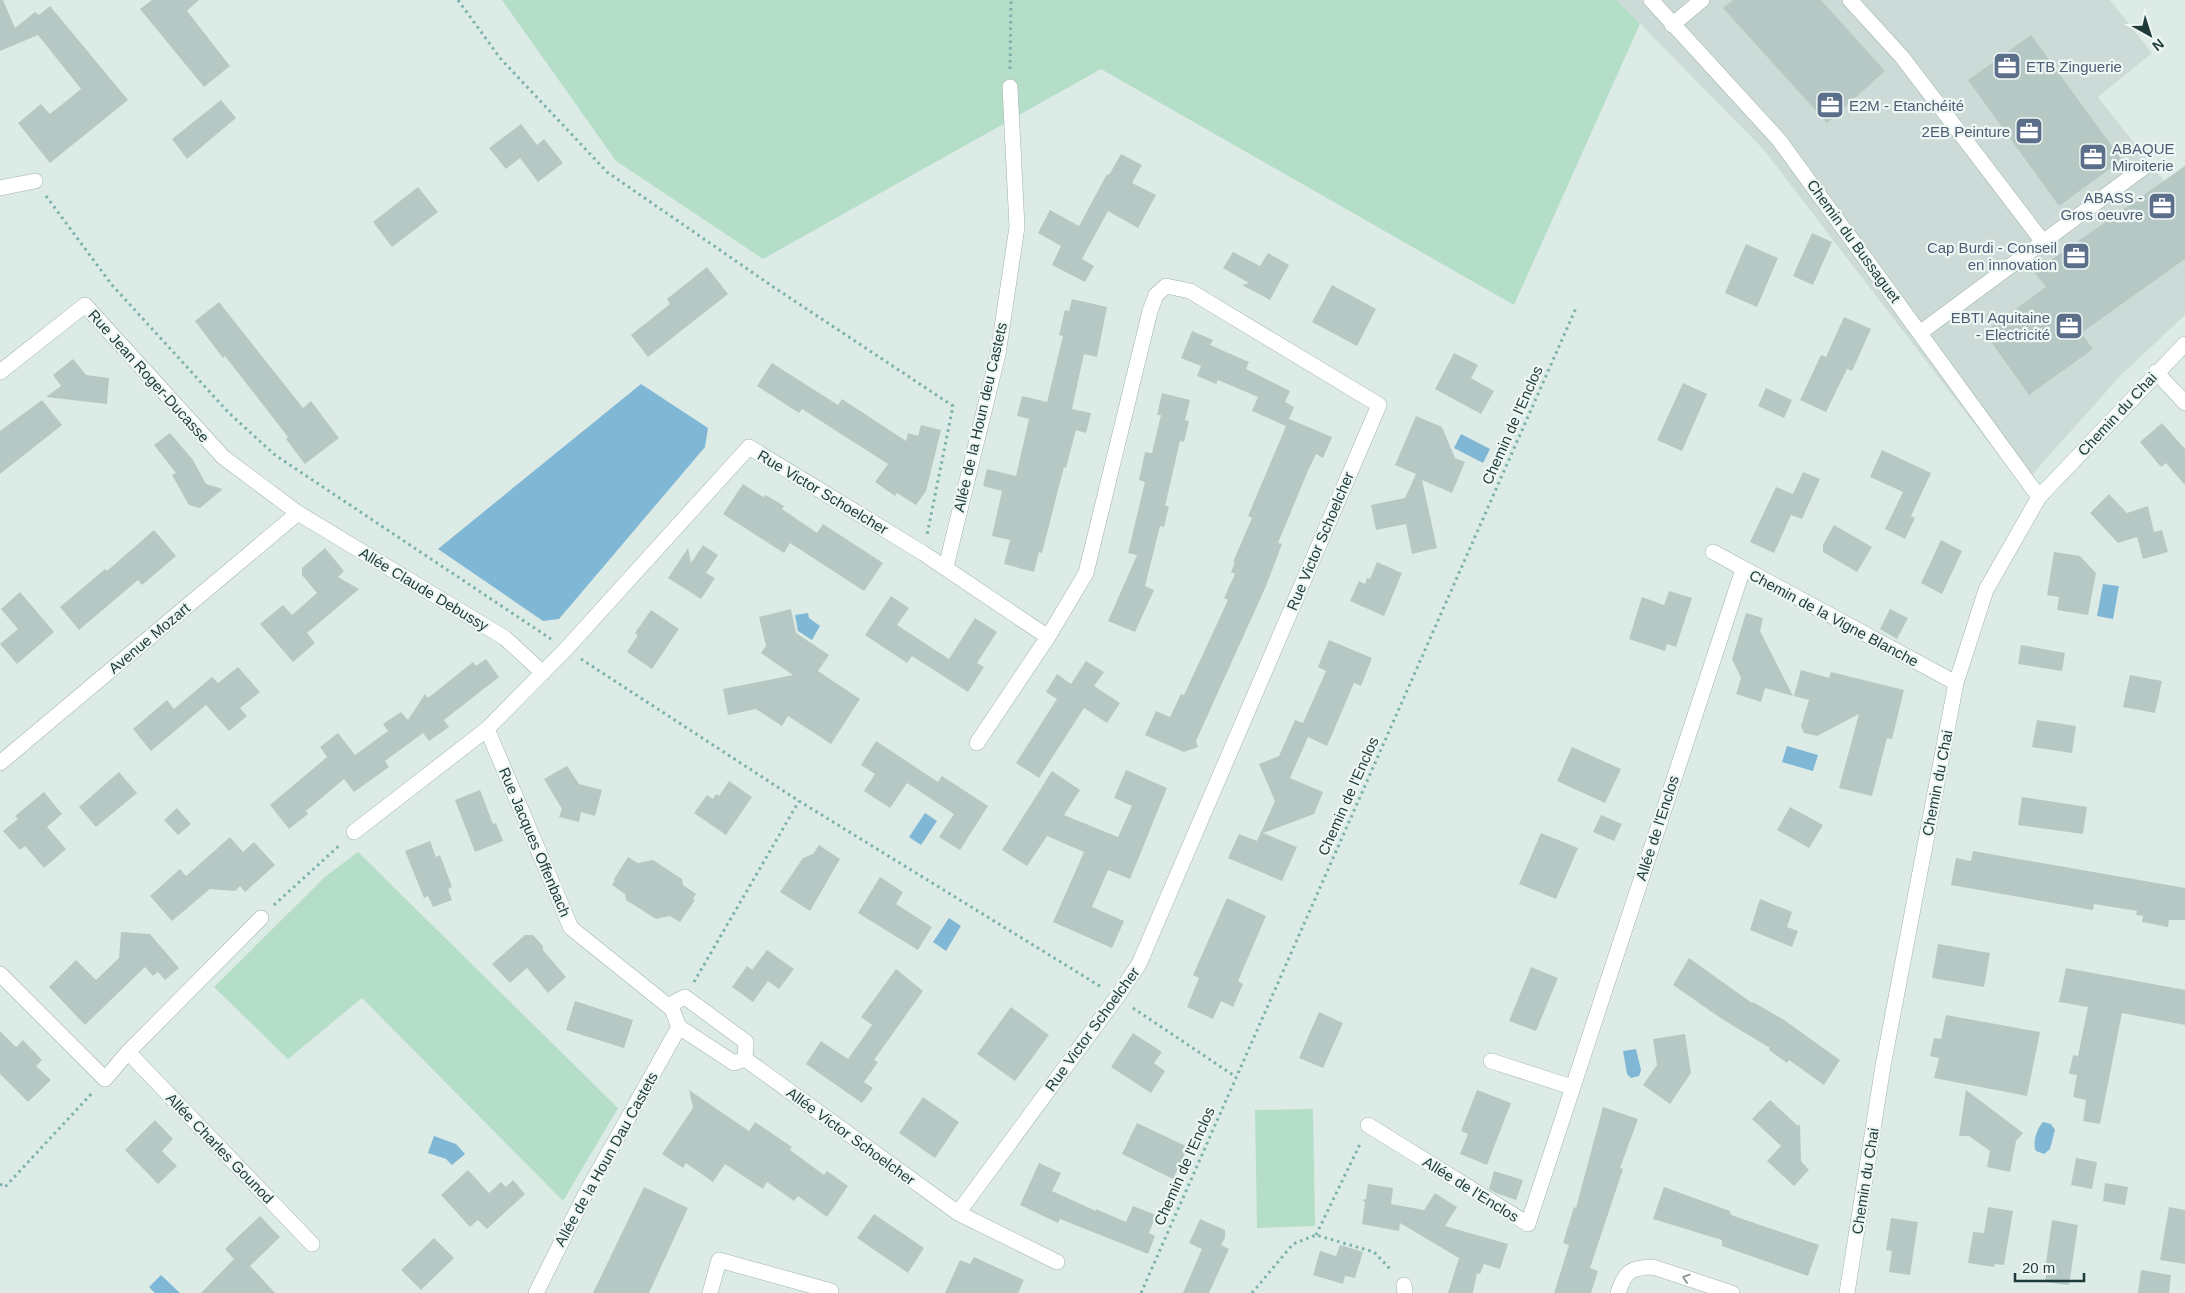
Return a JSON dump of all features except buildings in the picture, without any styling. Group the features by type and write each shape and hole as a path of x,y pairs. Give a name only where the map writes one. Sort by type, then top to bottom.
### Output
{"street":[{"name":"Chemin du Bussaguet","path":"1651,0 1779,140 1921,332 2039,497"},
{"path":"1672,25 1702,0"},
{"path":"1850,0 1902,57 2043,242"},
{"name":"Allée de la Houn deu Castets","path":"946,567 998,354 1016,227 1010,87"},
{"path":"1921,332 2143,168"},
{"path":"0,188 35,181"},
{"name":"Rue Victor Schoelcher","path":"958,1213 1117,997 1139,964 1379,405 1190,290 1166,286 1156,295 1150,311 1086,573 1048,637 978,743"},
{"name":"Rue Jean Roger-Ducasse","path":"0,372 85,305 223,457 298,513"},
{"name":"Chemin du Chai","path":"1847,1293 1883,1066 1956,683 1986,590 2039,497 2156,372 2185,344"},
{"path":"2156,372 2185,403"},
{"name":"Rue Victor Schoelcher","path":"566,649 749,447 946,567 1048,637"},
{"name":"Allée Claude Debussy","path":"298,513 505,638 543,674"},
{"name":"Avenue Mozart","path":"0,763 298,513"},
{"name":"Chemin de la Vigne Blanche","path":"1713,552 1956,683"},
{"name":"Allée de l'Enclos","path":"1368,1125 1528,1224 1742,569"},
{"path":"354,832 487,729 566,649"},
{"name":"Rue Jacques Offenbach","path":"487,729 571,928 672,1009 680,1027"},
{"path":"0,974 106,1079 128,1052 261,918"},
{"path":"672,1009 676,1002 685,997 746,1042 744,1059"},
{"name":"Allée Victor Schoelcher","path":"680,1027 734,1063 744,1059 958,1213 1057,1262"},
{"name":"Allée de la Houn Dau Castets","path":"536,1293 584,1195 680,1027"},
{"name":"Allée Charles Gounod","path":"128,1052 312,1244"},
{"path":"1491,1061 1572,1087"},
{"path":"710,1293 719,1260 831,1291"},
{"path":"1618,1293 1623,1278 1631,1270 1652,1267 1732,1293"}],"path":[{"path":"458,0 500,58 607,172 772,286 953,406 923,553"},
{"path":"1010,87 1011,0"},
{"path":"35,181 112,284 230,413 275,455 566,649 799,801 1117,997 1236,1077"},
{"name":"Chemin de l'Enclos","path":"1142,1293 1576,308"},
{"path":"685,997 799,801"},
{"path":"261,918 354,832"},
{"path":"0,1184 5,1187 106,1079"},
{"path":"1316,1235 1368,1125"},
{"path":"1252,1293 1293,1244 1316,1235 1339,1240 1374,1252 1404,1289"}],"shaded area":[{"path":"1617,0 2110,0 2152,53 2098,97 2185,208 2185,315 2121,375 2022,486 1764,150"}],"green space":[{"path":"502,0 1617,0 1640,24 1514,305 1101,69 763,259 616,161"},
{"path":"358,852 618,1108 563,1201 362,998 288,1059 214,987 326,876"},
{"path":"1313,1109 1315,1226 1257,1228 1255,1110"}],"water":[{"path":"641,384 708,428 705,447 559,619 543,621 438,549"},
{"path":"1461,434 1490,449 1483,463 1454,448"},
{"path":"2103,584 2119,586 2113,619 2097,616"},
{"path":"808,613 809,618 820,626 812,640 798,631 795,615"},
{"path":"1787,746 1818,755 1813,771 1782,762"},
{"path":"925,813 937,821 921,845 909,837"},
{"path":"949,918 961,926 946,951 933,942"},
{"path":"1636,1049 1641,1070 1639,1076 1631,1078 1627,1074 1623,1051"},
{"path":"2043,1122 2051,1124 2055,1130 2050,1149 2044,1154 2036,1151 2035,1148 2037,1132"},
{"path":"434,1136 456,1144 465,1154 452,1165 446,1159 428,1153"},
{"path":"161,1275 180,1293 155,1293 149,1287"}],"place":[{"name":"ETB Zinguerie","path":"2007,66"},
{"name":"E2M - Etanchéité","path":"1830,105"},
{"name":"2EB Peinture","path":"2029,131"},
{"name":"ABAQUE Miroiterie","path":"2093,157"},
{"name":"ABASS - Gros oeuvre","path":"2162,206"},
{"name":"Cap Burdi - Conseil en innovation","path":"2076,256"},
{"name":"EBTI Aquitaine - Electricité","path":"2069,326"}]}
